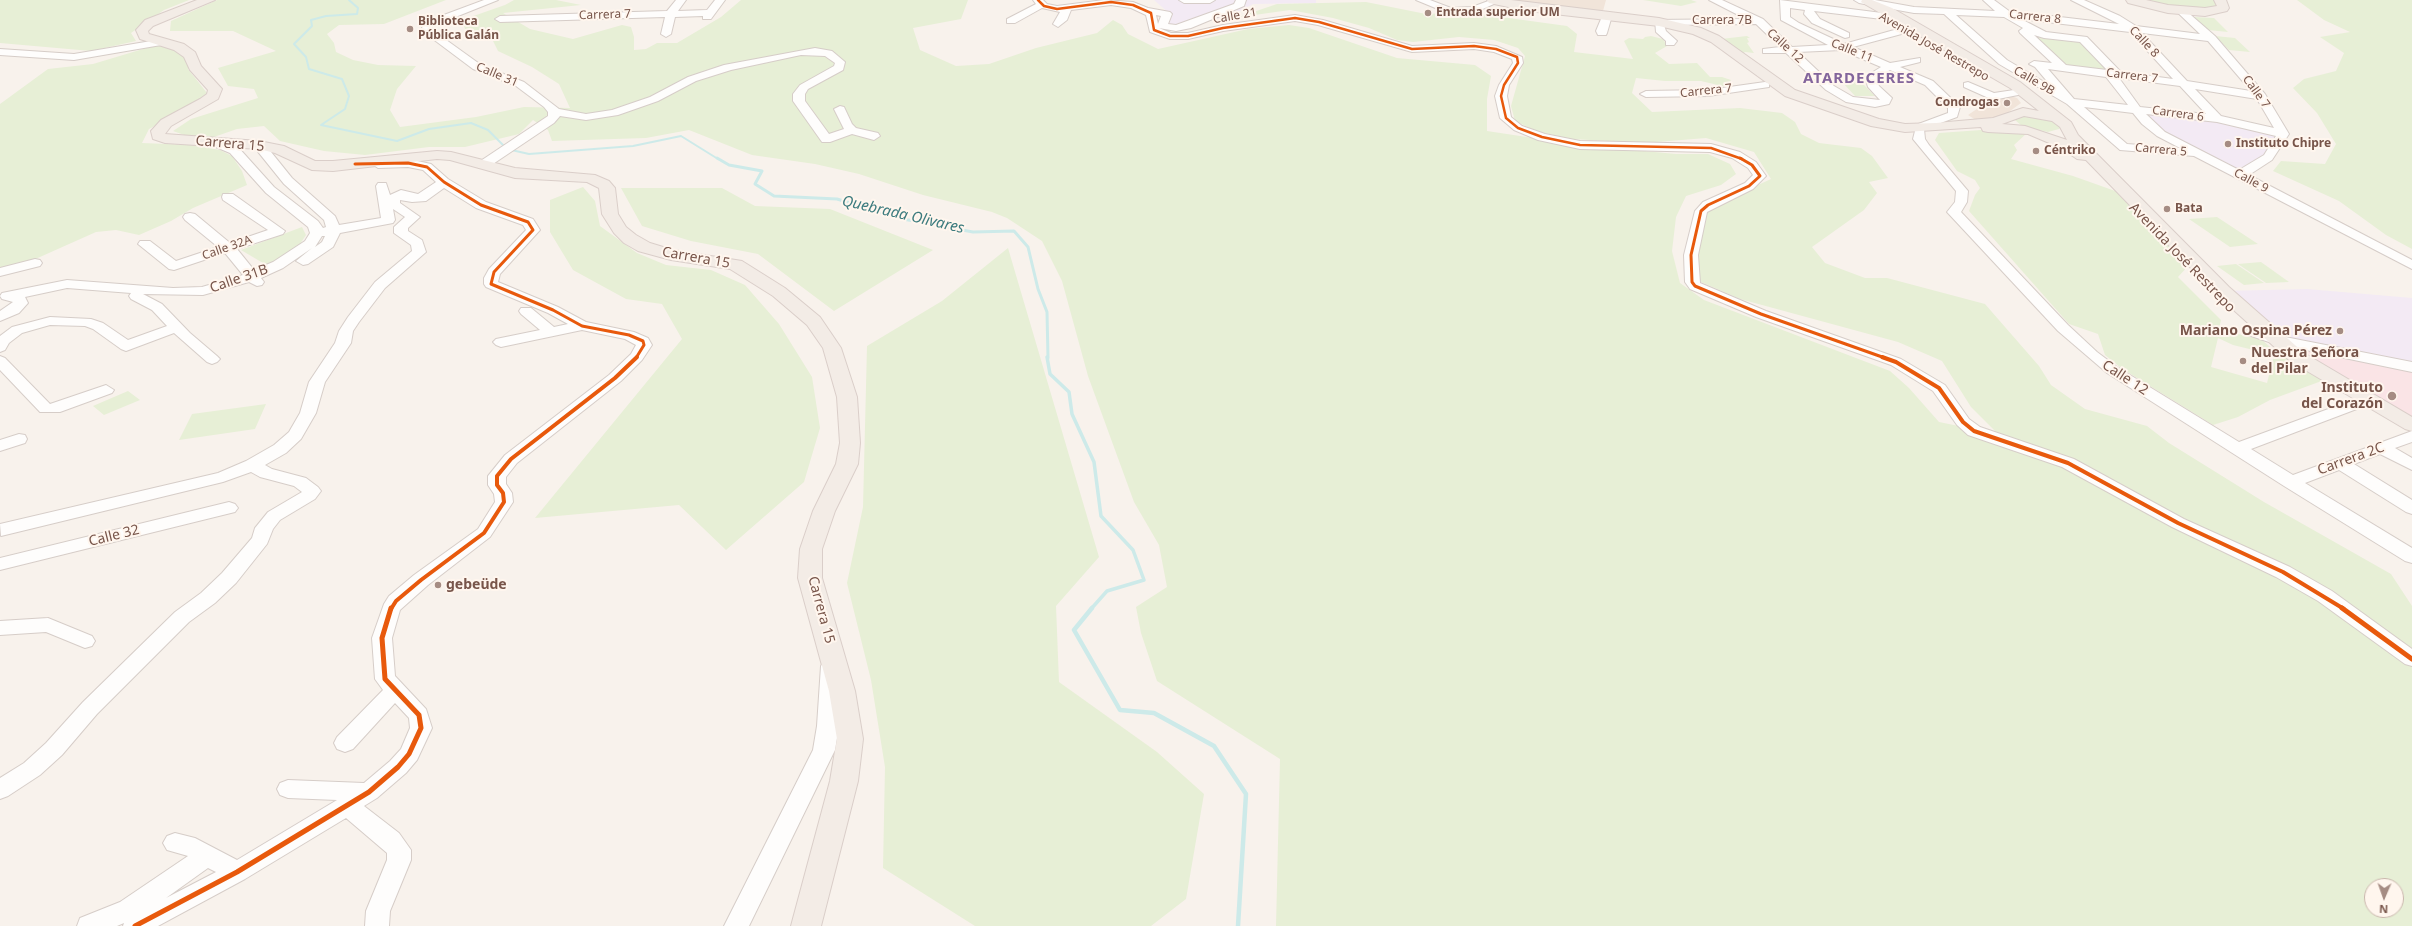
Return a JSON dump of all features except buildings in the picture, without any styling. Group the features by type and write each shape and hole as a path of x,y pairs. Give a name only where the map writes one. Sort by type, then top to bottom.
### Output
{"main road":[{"name":"Carrera 15","path":"209,0 174,12 149,23 142,30 144,36 179,47 190,55 195,67 215,89 213,96 205,102 166,123 158,131 158,136 165,139 259,145 279,149 312,165 355,164 437,155 451,156 486,163 515,173 577,176 598,180 607,188 610,214 620,230 630,238 644,247 670,256 736,265 779,292 814,321 832,348 847,397 850,443 847,464 839,484 824,511 811,549 810,578 842,691 850,739 844,781 806,926"},
{"path":"2132,0 2181,11 2219,10 2224,6 2220,0"},
{"path":"1488,1 1606,19 1659,24 1688,32 1707,41 1765,85 1786,98 1865,124 1895,130 1919,130 1991,128 2059,134 2064,133 2065,124 2040,113 2013,115 1984,123 1919,130 1876,123 1797,97 1783,90 1715,39 1696,31 1659,24 1488,1"},
{"name":"Avenida José Restrepo","path":"1865,1 1869,10 1882,16 2014,93"},
{"name":"Avenida José Restrepo","path":"1865,1 1888,11 2031,95 2065,124 2072,137 2224,291 2277,340 2297,357 2342,386 2412,425"},
{"path":"2014,93 2024,101 2024,104 2013,115 2012,124 2030,132"},
{"name":"Avenida José Restrepo","path":"2030,132 2066,145 2085,159 2253,332 2276,352 2356,404 2412,435"}],"street":[{"name":"Calle 31","path":"493,0 429,24 426,30 477,68 520,84 548,105 552,117"},
{"path":"666,34 671,13 681,0"},
{"name":"Carrera 7","path":"500,19 582,21 671,13 709,15 720,0"},
{"path":"1184,0 1210,0"},
{"path":"1011,21 1039,2 1051,8 1066,9 1117,2 1133,5 1148,11 1167,14 1162,26 1176,28 1187,26 1237,6 1241,4 1241,0"},
{"path":"1421,0 1450,11 1474,10 1488,1"},
{"name":"Calle 12","path":"1714,0 1758,21 1830,88 1850,100 1875,104 1885,102 1886,98 1874,87 1870,77 1890,66"},
{"path":"1988,0 2006,14 2062,67"},
{"name":"Calle 8","path":"2076,0 2116,18 2132,28 2217,119"},
{"name":"Carrera 8","path":"1865,1 1914,10 2006,14 2211,38"},
{"path":"1785,18 1785,2 1810,8 1882,16"},
{"path":"1810,8 1809,14 1816,21 1861,42"},
{"path":"1058,24 1063,18 1066,9"},
{"name":"Calle 21","path":"1148,11 1152,15 1154,30 1170,36 1188,36 1223,28 1296,18 1319,22 1412,49 1474,46 1496,49 1517,57 1518,63 1504,85 1501,104 1506,118 1518,128 1542,137 1587,146 1712,148 1736,155 1752,165 1760,176 1757,181 1708,205 1701,211 1691,255 1692,282 1701,290 1896,362 1939,388 1963,422 1974,431 2074,466 2178,522 2283,572 2325,596 2412,659"},
{"name":"Calle 7","path":"2181,11 2211,38 2261,96 2283,134"},
{"name":"Calle 9B","path":"1946,12 2003,62 2071,102 2124,147"},
{"name":"Calle 9","path":"2006,14 2044,35 2083,39 2114,74 2134,108 2146,122 2161,134 2412,265"},
{"name":"Carrera 7B","path":"1659,24 1734,23 1785,18"},
{"name":"Calle 11","path":"1785,18 1814,35 1928,83 1954,107 1955,112 1953,115 1919,130"},
{"path":"1602,33 1601,30 1606,19"},
{"path":"1659,24 1661,32 1672,41 1670,43"},
{"path":"1767,51 1844,47 1905,30"},
{"path":"0,52 74,58 163,42"},
{"path":"486,163 552,117 586,117 614,113 654,99 692,79 728,67 801,52 815,51 828,53 840,62 839,68 804,87 799,94 799,101 826,139 852,130"},
{"path":"1890,66 1916,60"},
{"name":"Carrera 7","path":"2003,62 2062,67 2182,83 2261,96"},
{"path":"2039,65 2071,102"},
{"path":"464,71 508,83 520,84"},
{"path":"1928,83 1942,79"},
{"name":"Carrera 7","path":"1646,94 1708,93 1765,85"},
{"path":"1968,85 1993,97 2014,93"},
{"name":"Carrera 6","path":"2071,102 2134,108 2217,119 2283,134"},
{"path":"840,109 848,126 852,130 874,136"},
{"name":"Calle 12","path":"1919,130 1919,139 1924,147 1962,191 1962,202 1954,212 2064,328 2092,355 2112,370 2412,557"},
{"path":"2240,175 2268,156 2283,134"},
{"path":"215,142 234,150 270,190 313,224 317,229 317,233 379,224 388,220 382,186"},
{"path":"259,145 288,181 330,219 334,231"},
{"name":"Carrera 5","path":"2124,147 2199,153"},
{"path":"134,926 237,872 369,792 398,767 409,754 421,728 419,715 386,679 382,638 394,605 421,580 473,544 484,533 504,502 503,493 497,485 497,476 510,459 615,378 637,357 644,345 643,341 629,335 582,326 553,310 491,284 491,278 494,272 533,230 532,225 520,217 489,209 444,182 426,167 408,163 355,164"},
{"path":"0,532 223,477 252,465 280,449 295,435 308,413 317,382 342,343 346,331 353,320 380,285 419,252 417,243 401,233 401,227 413,217 394,204 394,198 401,194 412,198 421,198 444,182"},
{"name":"Calle 32A","path":"145,244 171,266 177,266 278,231 228,197"},
{"path":"190,217 228,248 254,280"},
{"name":"Calle 31B","path":"8,312 50,294 71,290 172,299 221,294 306,259 328,244 334,231"},
{"name":"Calle 31B","path":"8,312 55,285 68,284 187,292 254,280 296,256 310,244 317,233"},
{"path":"0,272 35,263"},
{"path":"136,296 158,307 177,327 212,359"},
{"path":"158,307 172,299"},
{"path":"526,311 550,331"},
{"path":"0,347 3,341 8,312 45,322 86,322 98,326 126,346 177,327"},
{"path":"501,342 550,331 582,326"},
{"path":"2253,332 2277,340 2412,367"},
{"path":"0,361 46,409 54,409 106,390"},
{"path":"2237,448 2356,404"},
{"name":"Carrera 2C","path":"2290,482 2382,448 2412,435"},
{"path":"0,446 19,439"},
{"path":"2382,448 2412,465"},
{"path":"2340,463 2412,508"},
{"path":"0,790 32,769 54,749 90,708 182,617 208,598 233,574 261,540 264,528 274,516 302,501 312,491 300,482 266,473 252,465"},
{"name":"Calle 32","path":"0,564 229,508"},
{"path":"0,628 48,625 85,640"},
{"path":"736,926 802,799 824,750 828,726 828,688 832,654"},
{"path":"345,743 395,690"},
{"path":"288,789 369,792"},
{"path":"346,805 391,840 399,850 399,860 378,911 377,926"},
{"path":"175,843 196,848 237,872"},
{"path":"89,926 129,910 208,855"}],"shaded area":[{"path":"1154,0 1316,0 1316,3 1253,4 1236,13 1182,29 1172,30 1161,28 1170,14"},
{"path":"1506,0 1606,0 1603,11 1526,4"},
{"path":"2007,95 2017,98 2021,103 2002,117 1979,122 1968,115 1990,100"},
{"name":"Instituto Chipre","path":"2138,110 2217,119 2283,134 2268,157 2240,175 2161,134"},
{"name":"Mariano Ospina Pérez","path":"2307,289 2412,298 2412,364 2278,339 2223,291"},
{"name":"Instituto del Corazón","path":"2286,345 2412,365 2412,419"}],"green space":[{"path":"0,0 189,0 164,10 131,33 136,41 91,51 0,43"},
{"path":"217,0 446,0 384,24 339,25 327,34 334,43 336,52 353,60 378,65 416,66 397,89 390,110 400,127 476,117 524,107 570,108 559,84 532,67 498,51 490,35 465,29 462,20 505,5 514,0 556,0 581,5 503,13 530,29 573,39 622,25 631,27 634,37 634,50 646,49 657,43 677,43 721,17 741,0 968,0 961,19 913,28 920,50 956,66 989,64 1036,48 1097,33 1113,20 1122,25 1128,34 1158,49 1248,29 1289,25 1309,28 1397,58 1475,65 1491,76 1487,99 1487,131 1580,145 1676,154 1708,154 1730,164 1736,174 1721,185 1686,196 1676,217 1672,251 1680,283 1704,300 1890,371 1909,388 1939,422 1998,434 1971,407 1942,361 1898,342 1740,299 1701,282 1696,274 1696,248 1704,210 1771,179 1754,152 1706,138 1645,143 1571,139 1536,131 1515,121 1511,106 1525,56 1518,48 1494,40 1459,37 1413,42 1397,40 1369,28 1333,18 1290,10 1240,17 1218,24 1277,4 1366,2 1426,14 1465,12 1567,26 1577,34 1574,52 1633,59 1624,41 1629,38 1643,39 1651,36 1663,39 1667,46 1655,53 1669,64 1697,63 1710,77 1722,77 1731,80 1726,87 1701,81 1665,81 1636,78 1632,93 1652,112 1740,108 1782,113 1795,122 1801,134 1819,143 1861,148 1872,156 1888,178 1869,182 1877,193 1864,210 1812,247 1825,263 1865,278 1887,278 1985,304 2039,366 2051,385 2085,409 2147,426 2169,443 2264,502 2391,574 2412,606 2412,926 1276,926 1280,759 1157,681 1141,633 1136,607 1167,587 1159,545 1134,502 1088,376 1062,281 1042,241 1007,218 992,212 923,195 859,174 815,164 752,155 689,130 646,138 552,141 548,130 533,120 519,134 465,147 429,147 365,155 324,151 280,141 264,126 237,129 211,138 187,136 173,131 191,119 258,98 254,89 228,86 218,68 276,51 233,31 170,31 171,21"},
{"path":"1643,0 1691,0 1697,2 1681,6"},
{"path":"2132,0 2220,0 2223,4 2212,11"},
{"path":"2297,0 2412,0 2412,249 2386,235 2339,201 2273,171 2281,161 2325,164 2336,144 2317,113 2293,88 2304,79 2336,71 2344,53 2320,37 2350,32 2324,20"},
{"path":"2006,14 2043,36 2081,41 2121,75 2062,67"},
{"path":"2194,17 2214,18 2228,32 2208,30"},
{"path":"1747,36 1750,38 1747,38 1749,42 1747,43 1754,53 1745,52 1742,54 1721,39"},
{"path":"2215,36 2235,38 2250,52 2229,50"},
{"path":"166,45 189,58 188,69 207,93 198,104 149,129 142,143 192,145 220,150 232,156 242,171 247,185 193,208 171,221 139,235 116,230 96,232 31,261 0,269 0,104 48,69 93,64 153,46"},
{"path":"1842,82 1861,82 1875,96 1855,96"},
{"path":"2022,115 2054,120 2061,127 2048,132 2022,126 2015,120"},
{"path":"1995,129 2027,133 2014,145 2017,150 2011,159 2073,176 2118,192 2189,265 2178,277 2221,320 2219,329 2262,340 2276,352 2327,379 2270,400 2238,417 2213,425 2121,368 2105,355 2098,334 2069,324 1969,211 1975,195 1980,188 1975,180 1957,171 1935,140 1939,133","holes":["2218,338 2233,345 2274,355 2267,383 2211,367"]},
{"path":"583,187 595,201 600,226 637,253 666,265 711,270 745,285 779,324 812,377 820,428 804,482 726,550 679,505 535,518 682,339 662,304 626,299 573,270 550,232 550,200"},
{"path":"621,188 722,188 755,206 830,209 933,250 834,311 758,254 691,241 642,226"},
{"path":"2217,217 2258,244 2230,247 2189,219"},
{"path":"302,227 306,235 300,244 268,266 241,250"},
{"path":"1008,248 1099,557 1056,606 1059,682 1157,752 1204,794 1186,899 1151,926 975,926 883,868 885,767 871,680 847,583 863,507 867,346 942,301"},
{"path":"2261,262 2289,282 2266,283 2238,264"},
{"path":"2236,264 2264,283 2244,285 2217,266"},
{"path":"128,391 140,400 104,415 93,406"},
{"path":"266,404 255,429 179,440 192,414"}],"waterway":[{"name":"Quebrada Olivares","path":"349,0 358,8 357,14 326,16 311,20 312,26 294,44 306,57 309,69 342,79 349,96 345,109 321,125 397,141 429,129 471,123 488,130 507,149 529,154 633,146 681,136 718,159"},
{"name":"Quebrada Olivares","path":"717,158 729,165 762,171 755,184 774,196 837,199 903,219 973,232 1014,231 1028,247 1038,289 1047,312 1048,358"},
{"name":"Quebrada Olivares","path":"1047,357 1050,374 1069,392 1072,414 1094,462 1101,516 1133,550 1144,580 1107,591 1091,609"},
{"name":"Quebrada Olivares","path":"1092,608 1074,630 1120,710 1154,713 1214,746 1246,794 1238,926"}],"cycle path":[{"path":"1038,0 1044,6 1057,9 1111,2 1133,5 1151,13 1154,30 1170,36 1188,36 1223,28 1295,18 1319,22 1412,49 1474,46 1496,49 1517,57 1518,63 1504,85 1501,96 1506,118 1518,128 1542,137 1580,145 1711,148 1736,155 1752,165 1760,176 1749,186 1708,205 1701,211 1691,255 1692,282 1695,286 1761,314 1896,362 1939,388 1963,422 1974,431 2068,463 2178,523 2283,572 2325,596 2412,659"},
{"path":"135,926 237,872 369,792 398,767 409,754 421,728 419,715 385,679 382,638 391,609 396,601 421,580 473,543 484,533 504,502 503,493 497,485 497,476 511,459 615,378 637,357 644,345 643,341 629,335 582,326 553,310 491,284 491,278 494,272 533,230 528,222 481,205 444,182 427,167 408,163 355,164"}],"place":[{"name":"Entrada superior UM","path":"1428,13"},
{"name":"Biblioteca Pública Galán","path":"410,29"},
{"name":"Condrogas","path":"2007,103"},
{"name":"Instituto Chipre","path":"2228,144"},
{"name":"Céntriko","path":"2036,151"},
{"name":"Bata","path":"2167,209"},
{"name":"Mariano Ospina Pérez","path":"2340,331"},
{"name":"Nuestra Señora del Pilar","path":"2243,361"},
{"name":"Instituto del Corazón","path":"2392,396"},
{"name":"gebeüde","path":"438,585"}],"district":[{"name":"ATARDECERES","path":"1859,79"}]}
